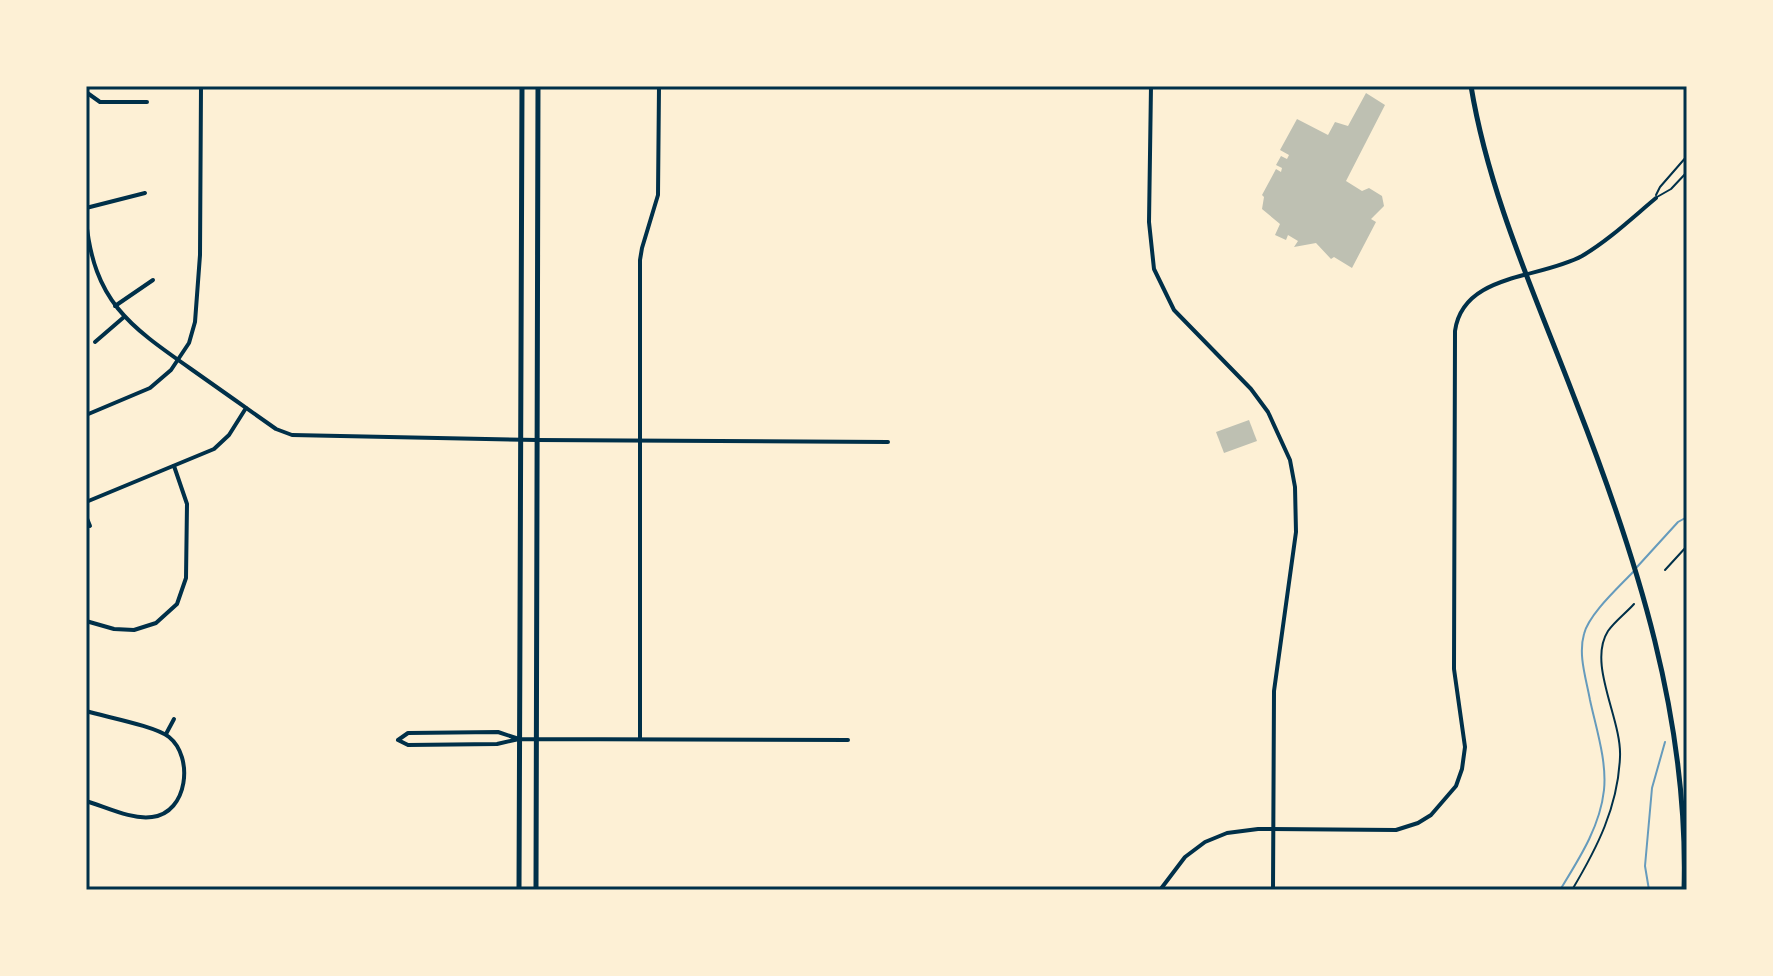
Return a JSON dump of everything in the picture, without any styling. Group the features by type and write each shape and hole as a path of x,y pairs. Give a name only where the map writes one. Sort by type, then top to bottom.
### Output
{"main road":[{"path":"519,890 522,86"},
{"path":"536,890 538,86"},
{"path":"1471,86 1502,206 1639,578 1666,690 1676,756 1685,849 1684,890"}],"street":[{"path":"86,415 150,388 179,361 189,343 199,296 201,86"},
{"path":"640,739 640,260 658,195 659,86"},
{"path":"1151,86 1149,222 1154,269 1174,310 1251,389 1268,412 1290,460 1295,487 1295,542 1274,691 1273,890"},
{"path":"86,92 100,102 147,102"},
{"path":"86,208 145,193"},
{"path":"1160,890 1178,864 1205,842 1243,829 1396,830 1431,815 1456,786 1465,747 1454,669 1455,331 1459,313 1468,301 1492,286 1579,257 1656,198"},
{"path":"86,220 96,270 124,317 147,338 276,429 299,437 888,442"},
{"path":"115,306 153,280"},
{"path":"95,342 124,317"},
{"path":"86,502 222,444 246,408"},
{"path":"86,621 114,629 134,630 156,623 177,604 186,578 187,504 174,466"},
{"path":"86,516 90,526"},
{"path":"86,711 165,735 176,744 182,756 182,786 174,806 155,817 140,817 86,801"},
{"path":"165,735 174,719"},
{"path":"519,739 498,732 408,733 398,740 408,745 497,744 519,739 848,740"}],"lane":[{"path":"1656,198 1660,187 1687,156"},
{"path":"1656,198 1671,189 1687,172"}],"path":[{"path":"1665,570 1687,546"},
{"path":"1572,890 1602,833 1617,791 1620,741 1600,654 1609,630 1634,604"}],"building":[{"path":"1366,93 1385,105 1346,181 1362,191 1369,188 1382,196 1384,206 1371,219 1376,222 1352,268 1334,257 1331,259 1316,243 1294,247 1298,241 1288,235 1286,240 1275,235 1280,224 1262,209 1262,195 1276,169 1281,172 1282,168 1276,165 1281,156 1287,159 1289,155 1280,150 1297,119 1328,135 1335,122 1348,126"},
{"path":"1249,420 1257,441 1224,453 1216,432"}],"waterway":[{"path":"1637,567 1678,522 1687,517"},
{"path":"1560,890 1593,830 1604,790 1602,756 1583,667 1584,634 1598,610 1633,572"},
{"path":"1649,890 1645,866 1652,788 1665,742"}]}
